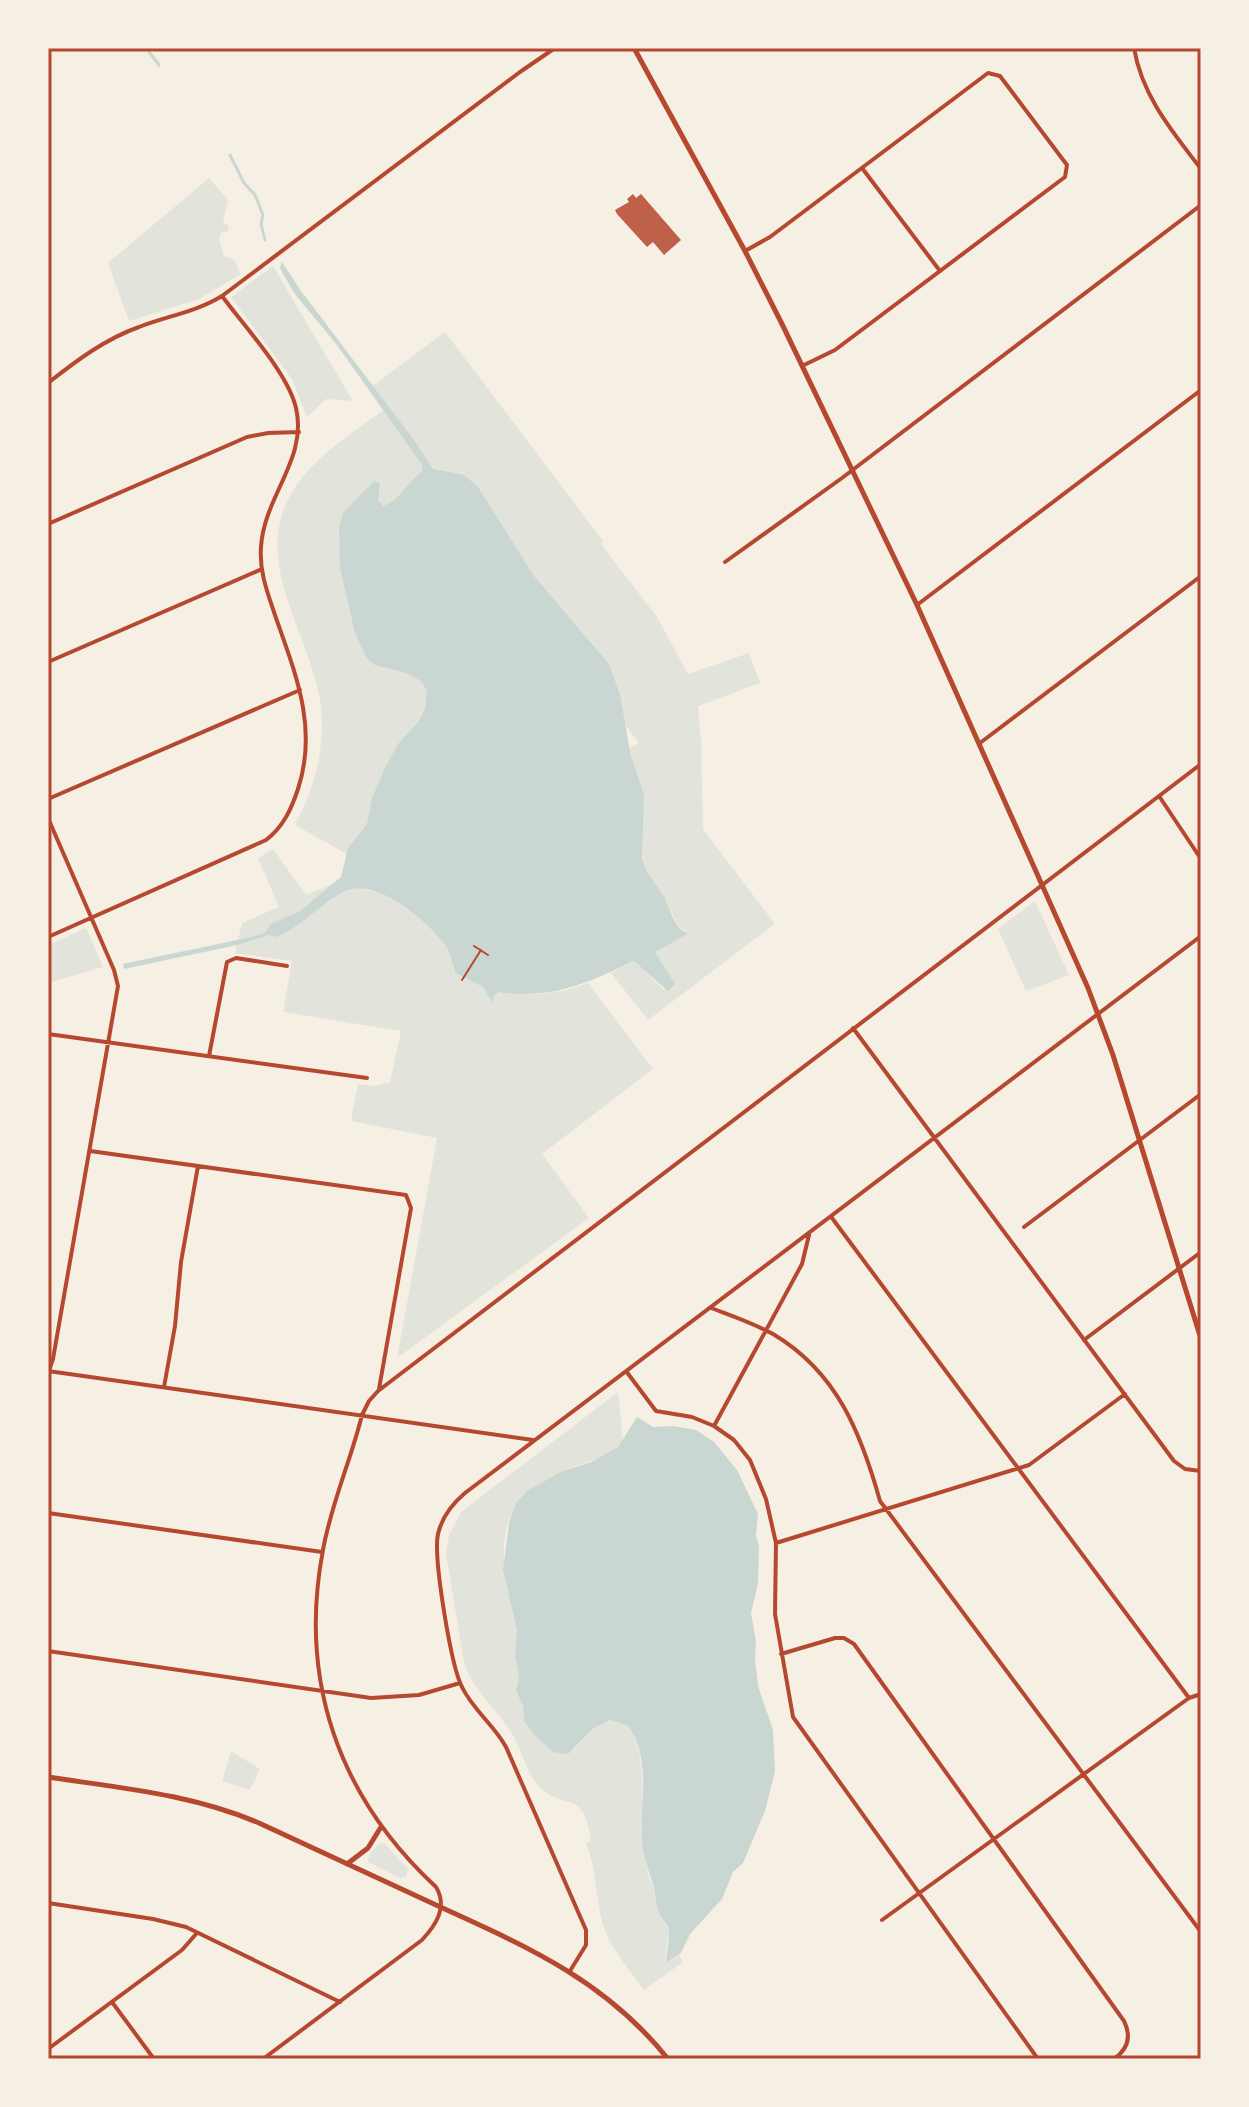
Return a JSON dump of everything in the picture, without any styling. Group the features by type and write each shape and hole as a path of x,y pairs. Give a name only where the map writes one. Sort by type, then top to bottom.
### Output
{"street":[{"path":"48,383 113,338 151,322 200,308 222,296 555,48"},
{"path":"634,48 745,251 802,366 917,605 1042,884 1098,1013 1201,1339"},
{"path":"1134,48 1141,77 1153,104 1201,169"},
{"path":"745,251 770,237 987,73 998,75 1067,165 1067,174 940,271 835,350 802,366"},
{"path":"862,168 940,271"},
{"path":"725,562 852,470 1201,205"},
{"path":"48,937 256,846 273,834 288,815 304,765 307,728 300,690 265,586 261,546 272,499 293,458 299,432 295,405 286,383 222,296"},
{"path":"917,605 1201,390"},
{"path":"48,524 247,437 299,432"},
{"path":"48,662 262,569"},
{"path":"980,743 1201,576"},
{"path":"48,799 300,690"},
{"path":"263,2059 422,1940 435,1924 441,1907 441,1897 436,1887 381,1827 344,1763 322,1691 315,1622 322,1552 362,1415 369,1401 378,1391 1201,764"},
{"path":"1159,796 1201,859"},
{"path":"48,818 118,980 90,1151 48,1372 535,1440"},
{"path":"570,1971 586,1945 586,1930 506,1747 460,1683 454,1663 437,1559 439,1529 447,1513 457,1500 535,1440 1201,936"},
{"path":"209,1056 224,967 228,960 236,958 287,966"},
{"path":"853,1028 1176,1463 1188,1470 1201,1471"},
{"path":"48,1034 367,1078"},
{"path":"1024,1227 1201,1094"},
{"path":"90,1151 402,1193 410,1199 411,1208 378,1391"},
{"path":"164,1387 198,1166"},
{"path":"832,1217 1189,1698"},
{"path":"714,1426 802,1264 809,1235"},
{"path":"1084,1340 1201,1252"},
{"path":"711,1308 766,1330 804,1357 836,1392 856,1427 880,1501 1201,1932"},
{"path":"626,1371 656,1411 692,1417 714,1426 739,1445 753,1466 766,1499 776,1543 774,1608 793,1717 1038,2059"},
{"path":"776,1543 1029,1465 1125,1394"},
{"path":"48,1513 322,1552"},
{"path":"781,1654 835,1638 844,1638 854,1644 1124,2021 1129,2032 1128,2044 1114,2059"},
{"path":"48,1651 371,1698 397,1698 460,1683"},
{"path":"882,1920 1189,1698 1201,1694"},
{"path":"48,1777 200,1801 252,1820 512,1940 570,1971 623,2011 668,2059"},
{"path":"347,1864 368,1848 381,1827"},
{"path":"48,1903 164,1921 197,1932 340,2002"},
{"path":"48,2049 182,1950 197,1932"},
{"path":"112,2002 154,2059"}],"path":[{"path":"474,946 488,955"},
{"path":"462,980 481,950"}],"shaded area":[{"path":"209,178 228,200 223,223 229,225 228,231 221,233 219,239 224,256 234,260 241,274 199,299 129,321 108,263"},
{"path":"282,262 433,469 464,475 478,487 534,576 609,664 620,695 630,752 644,794 642,857 678,927 688,934 655,952 675,984 668,991 634,961 569,988 536,994 499,992 492,1002 483,987 456,973 445,945 413,913 384,895 356,888 334,897 294,928 276,937 269,935 237,945 124,969 123,964 266,932 271,924 300,911 341,877 348,848 367,824 372,798 385,768 398,744 419,721 425,709 427,691 421,681 406,673 375,665 367,658 355,633 340,568 339,527 343,513 374,481 380,483 378,500 383,506 399,495 423,470 422,465 337,345 294,293 280,268"},
{"path":"273,266 353,401 326,399 307,417 292,379 231,297"},
{"path":"445,332 657,617 688,674 749,653 760,683 698,706 703,829 775,924 648,1020 611,973 635,961 664,990 665,970 655,952 687,931 678,927 665,898 646,870 641,850 644,794 629,748 639,743 468,517 491,688 370,867 295,825 314,778 322,728 319,695 279,566 278,540 282,515 294,489 313,465 386,408 370,388"},
{"path":"273,849 306,895 335,883 377,892 413,912 445,945 453,968 483,987 491,1000 499,992 544,994 588,983 653,1069 542,1154 589,1218 397,1358 437,1138 351,1121 358,1084 374,1086 390,1082 401,1031 283,1012 292,961 235,953 242,923 279,907 258,858"},
{"path":"1035,901 1069,975 1026,991 998,929"},
{"path":"86,928 103,967 48,983 48,945"},
{"path":"618,1392 623,1441 603,1456 563,1471 538,1485 521,1501 510,1518 504,1559 517,1630 515,1655 519,1678 516,1688 523,1706 524,1721 553,1752 574,1750 594,1728 610,1720 627,1725 638,1747 645,1819 641,1825 649,1878 654,1887 657,1910 669,1930 665,1961 669,1962 679,1955 683,1962 644,1990 606,1934 586,1843 591,1841 588,1823 583,1812 571,1802 546,1793 537,1784 513,1736 468,1673 446,1554 449,1535 461,1512"},
{"path":"637,1417 653,1427 696,1430 714,1442 737,1470 758,1514 758,1583 751,1613 758,1686 773,1730 775,1771 765,1811 743,1863 733,1872 722,1899 690,1934 681,1953 666,1963 669,1931 658,1911 643,1850 642,1765 635,1737 627,1725 610,1720 594,1728 568,1754 553,1752 536,1737 524,1721 523,1706 516,1690 519,1678 515,1655 517,1630 503,1570 509,1523 516,1503 527,1491 560,1472 591,1462 618,1447"},
{"path":"231,1751 260,1769 250,1790 222,1781"},
{"path":"384,1843 408,1869 406,1877 400,1878 368,1862 369,1855"}],"building":[{"path":"633,194 636,198 641,194 681,240 664,255 653,242 647,247 617,214 615,210 629,202 627,199"}],"waterway":[{"path":"146,48 159,65"},
{"path":"230,155 244,183 255,195 263,215 261,224 265,240"}]}
